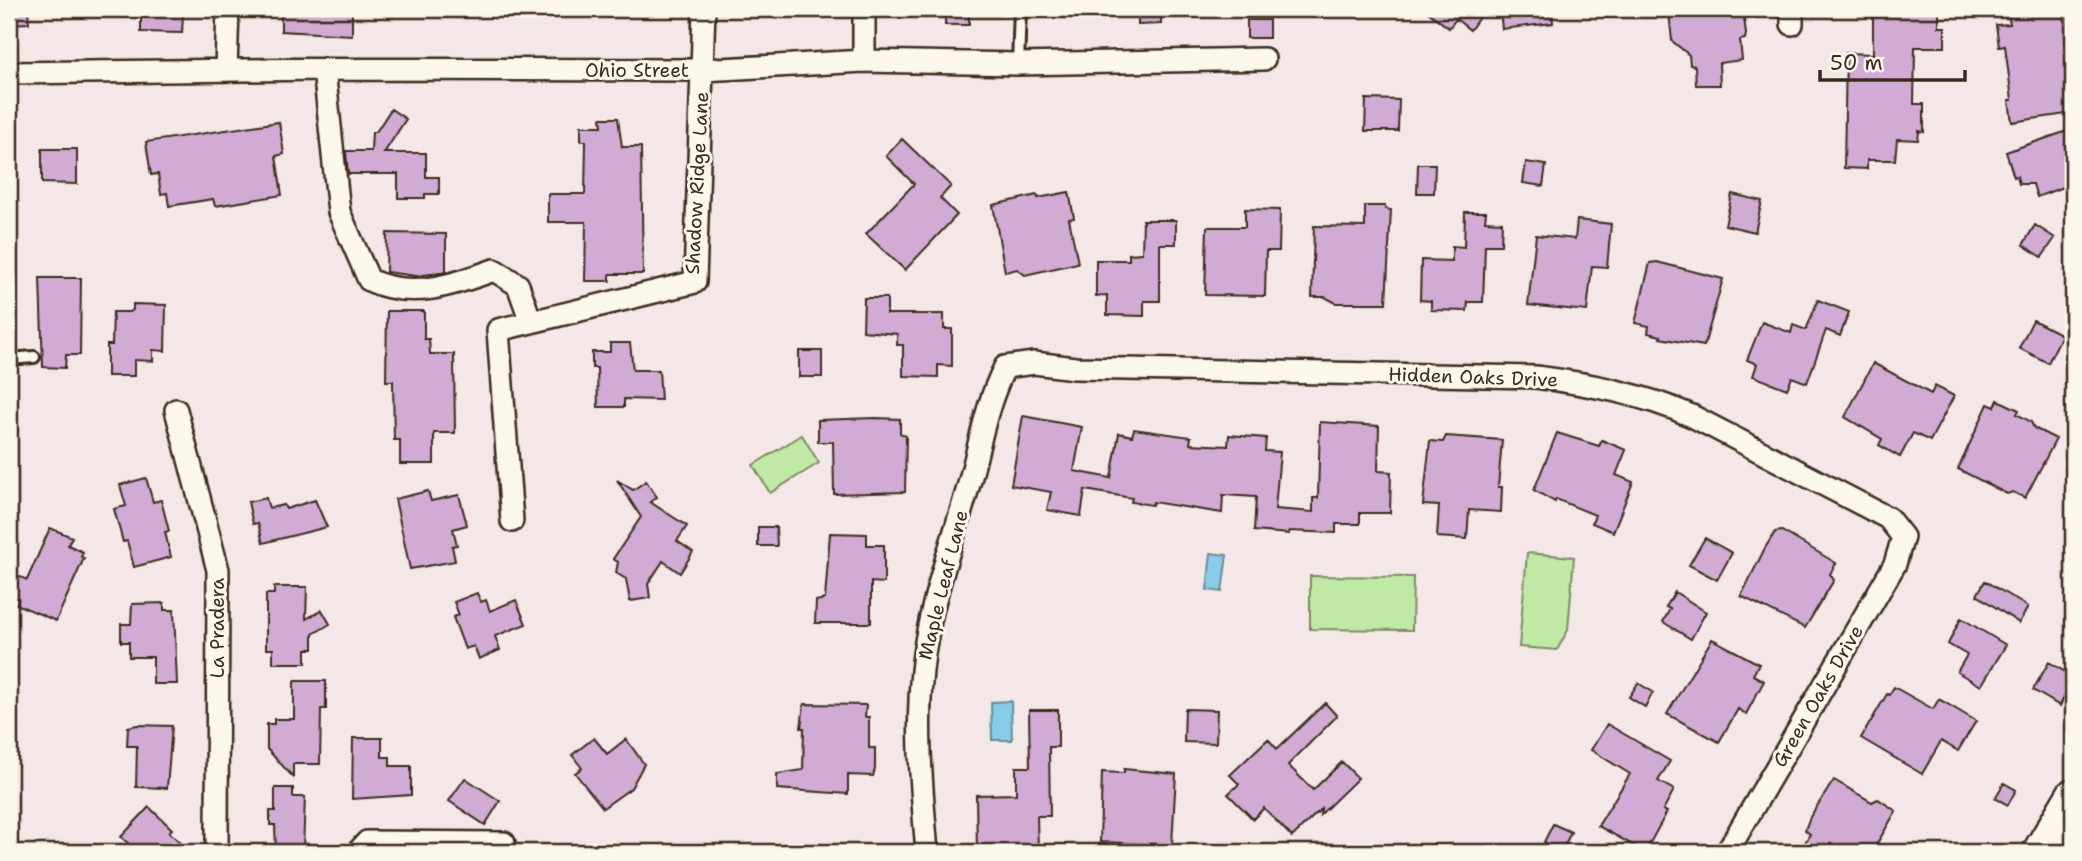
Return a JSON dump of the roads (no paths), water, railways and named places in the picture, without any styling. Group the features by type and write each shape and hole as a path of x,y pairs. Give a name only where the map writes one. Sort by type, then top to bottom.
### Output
{"main road":[{"path":"2039,852 2073,795"}],"street":[{"path":"226,70 228,9"},
{"path":"703,70 704,9"},
{"path":"864,9 864,61"},
{"name":"Ohio Street","path":"9,73 324,69 703,70 864,61 1018,64 1264,59"},
{"path":"324,69 339,212 369,280 385,288 423,291 494,270 518,285 531,322"},
{"name":"Shadow Ridge Lane","path":"512,521 498,330 695,282 703,70"},
{"name":"Hidden Oaks Drive","path":"1005,367 1034,363 1075,368 1536,377 1598,386 1668,406 1692,416 1888,518 1903,537"},
{"name":"Maple Leaf Lane","path":"927,852 920,778 922,670 930,621 984,432 991,395 1005,367"},
{"name":"La Pradera","path":"176,410 218,570 216,852"},
{"name":"Green Oaks Drive","path":"1727,852 1895,564 1903,537"},
{"path":"358,852 367,842 503,843"}],"lane":[{"path":"1018,64 1020,9"},
{"path":"9,359 34,357"}],"water":[{"path":"1211,553 1227,555 1222,592 1207,590"},
{"path":"1011,701 1012,740 992,740 991,702"}]}
